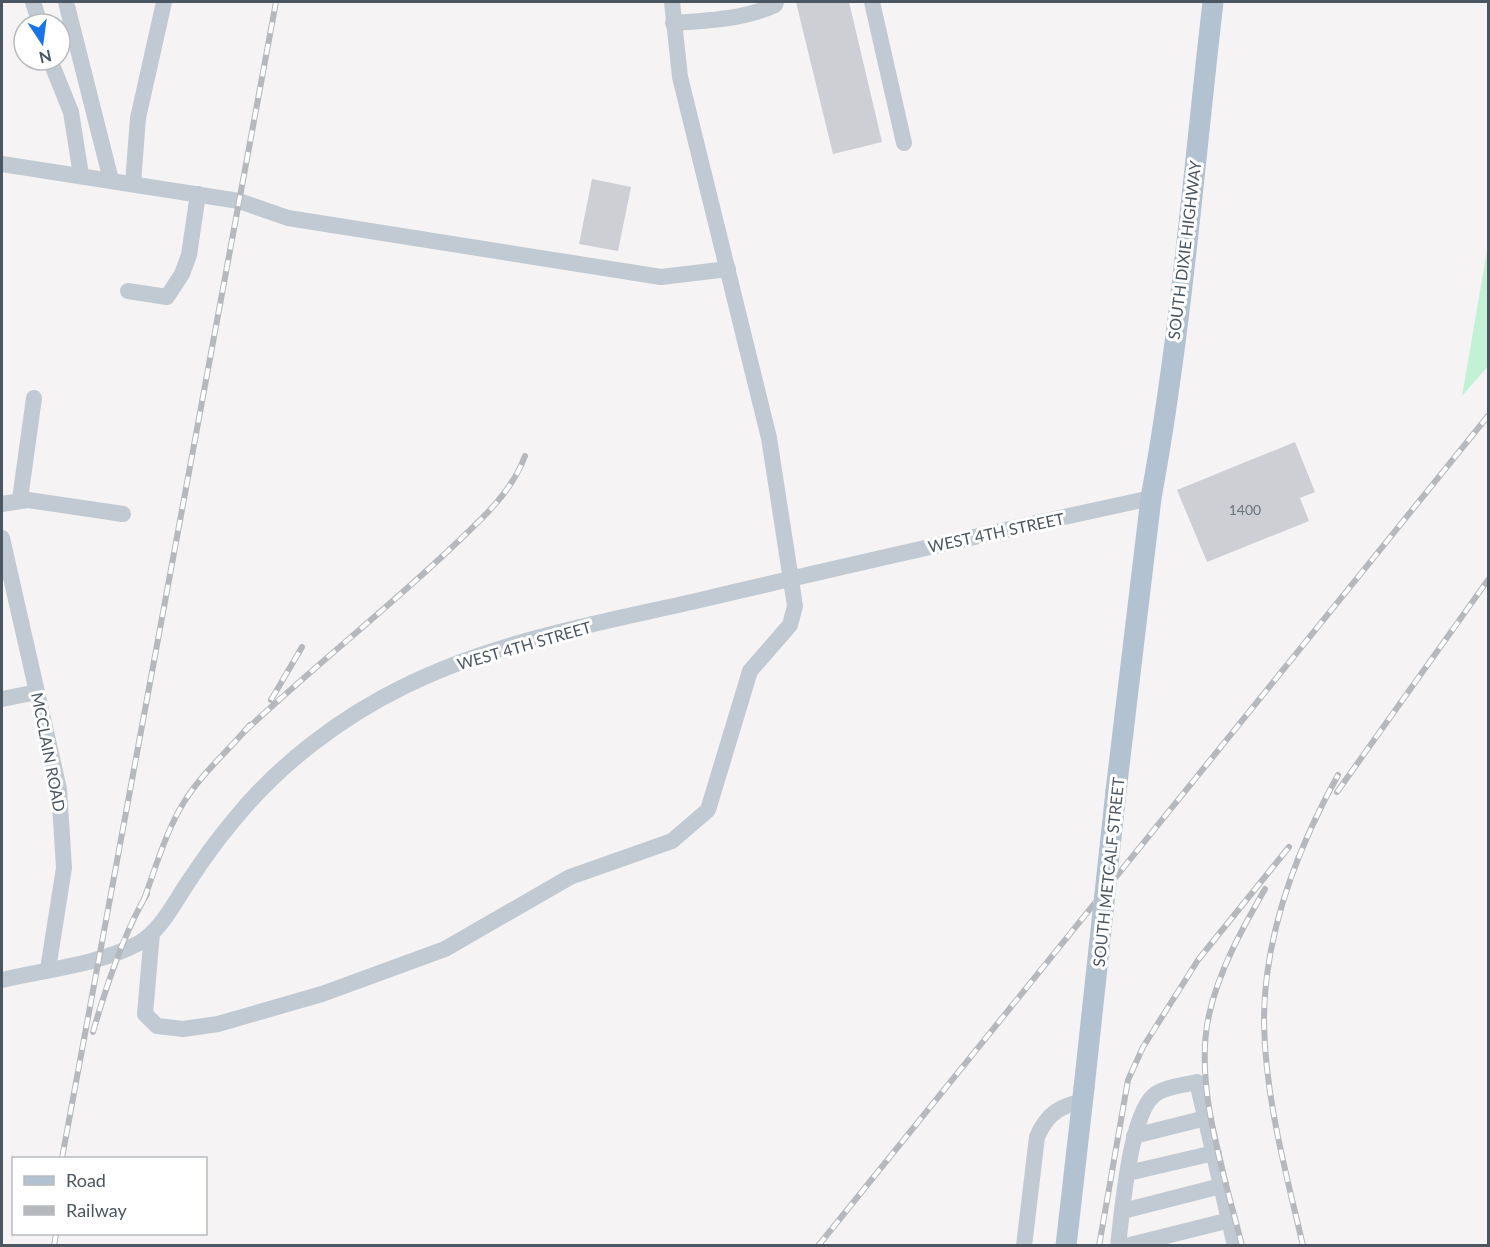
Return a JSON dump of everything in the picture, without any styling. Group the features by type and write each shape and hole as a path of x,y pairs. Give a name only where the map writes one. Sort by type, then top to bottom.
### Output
{"main road":[{"name":"SOUTH DIXIE HIGHWAY","path":"1151,498 1174,339 1213,2"},
{"name":"SOUTH METCALF STREET","path":"1066,1245 1151,498"}],"street":[{"path":"66,2 111,180"},
{"path":"134,183 138,118 164,2"},
{"path":"152,933 145,1014 158,1026 183,1029 218,1024 322,994 445,949 570,877 672,841 708,810 750,671 790,625 795,606 769,438 680,77 672,2"},
{"path":"673,23 705,21 763,11 775,5 776,2"},
{"path":"872,2 904,142"},
{"path":"55,72 71,112 81,175"},
{"path":"2,164 239,201 288,218 661,277 728,269"},
{"path":"128,291 167,297 182,274 189,255 198,194"},
{"path":"20,499 34,398"},
{"name":"WEST 4TH STREET","path":"2,980 123,950 141,942 152,933 236,817 271,781 295,758 340,723 403,686 474,657 514,645 792,578 1151,498"},
{"path":"2,504 20,499 123,514"},
{"name":"MCCLAIN ROAD","path":"2,538 59,789 64,846 61,899 48,969"},
{"path":"2,699 37,692"},
{"path":"1118,1245 1134,1136 1145,1105 1157,1093 1197,1082 1235,1245"},
{"path":"1024,1245 1037,1137 1053,1112 1084,1094"},
{"path":"1134,1136 1206,1118"},
{"path":"1128,1173 1214,1153"},
{"path":"1123,1211 1221,1186"},
{"path":"1126,1245 1230,1220"}],"green space":[{"path":"1488,245 1488,366 1462,396"}],"building":[{"path":"796,2 849,2 882,142 833,154"},
{"path":"592,179 631,187 618,251 579,244"},
{"path":"1295,442 1315,492 1300,498 1309,521 1207,562 1177,490"}],"railway":[{"path":"62,1157 276,2"},
{"path":"818,1246 1488,416"},
{"path":"245,731 482,519 511,484 525,456"},
{"path":"1337,792 1488,580"},
{"path":"271,700 302,647"},
{"path":"144,899 167,837 184,802 207,772 250,725"},
{"path":"1303,1246 1272,1107 1265,1050 1265,989 1277,925 1286,894 1309,833 1338,775"},
{"path":"1099,1246 1128,1080 1143,1047 1198,960 1289,847"},
{"path":"1242,1246 1213,1130 1205,1071 1205,1042 1213,998 1225,966 1265,889"},
{"path":"93,1032 123,943 147,894"},
{"path":"54,1246 56,1235"}]}
